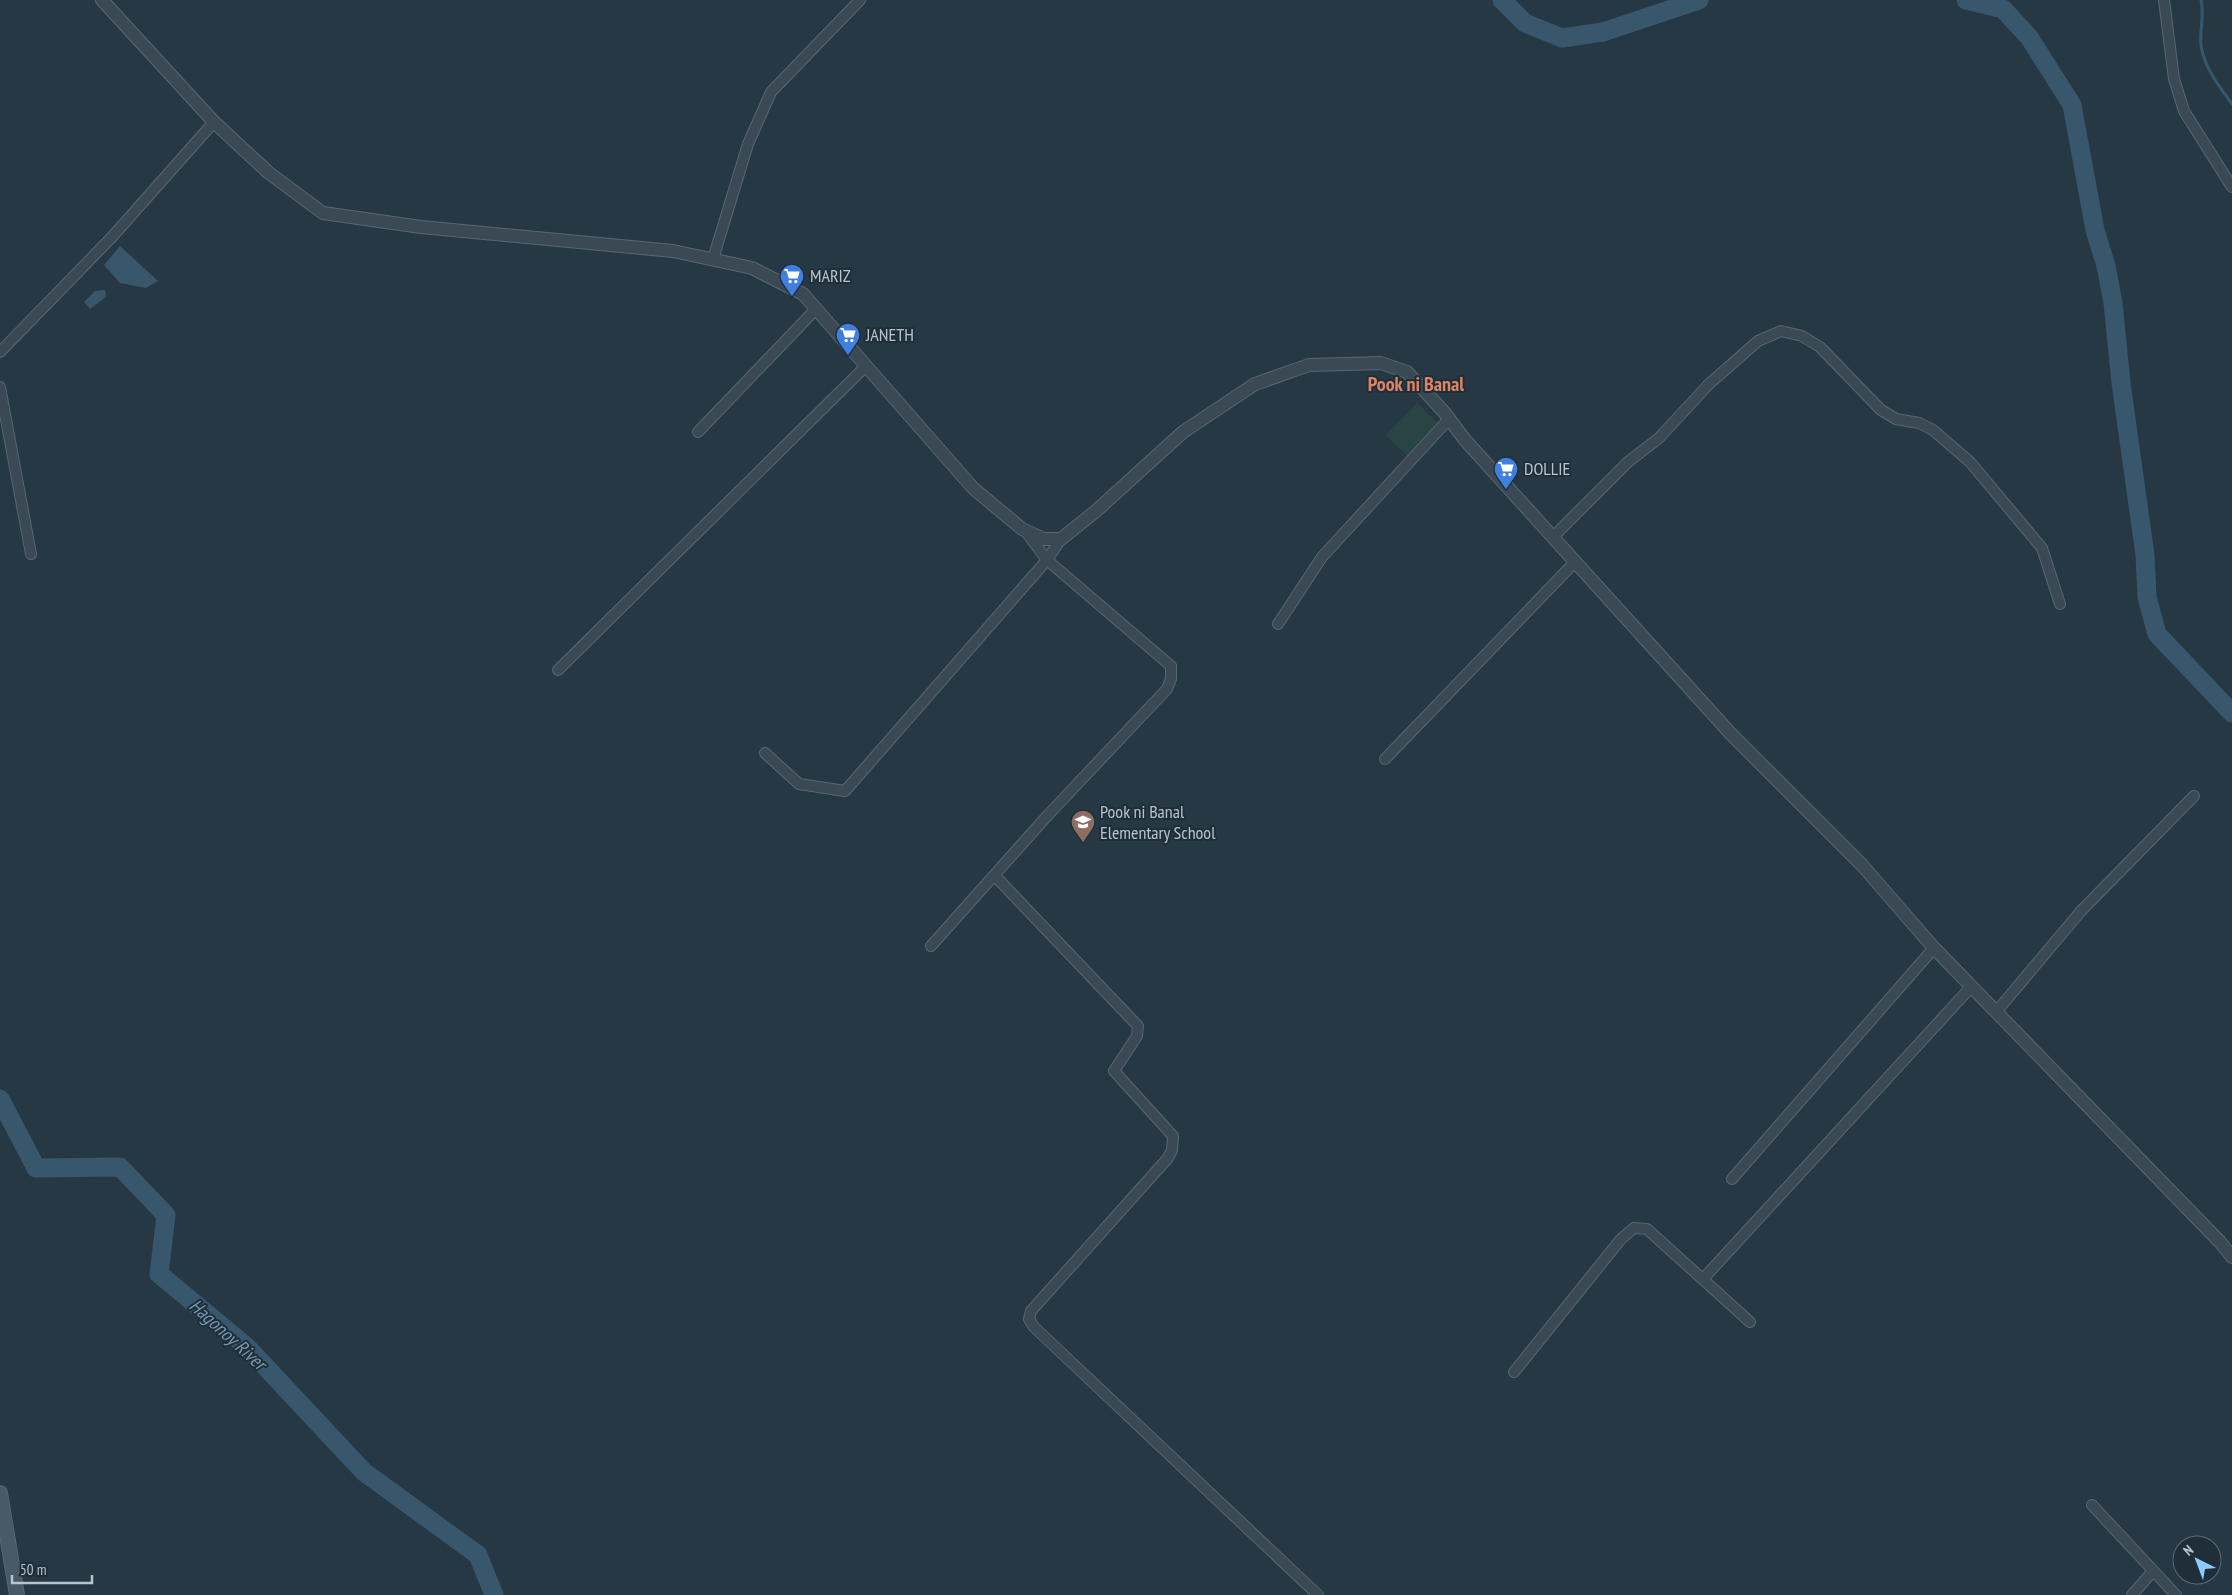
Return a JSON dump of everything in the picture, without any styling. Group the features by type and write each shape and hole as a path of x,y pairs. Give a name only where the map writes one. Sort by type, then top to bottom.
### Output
{"main road":[{"path":"0,1493 16,1595"}],"street":[{"path":"102,0 214,122 269,174 323,213 421,227 673,251 752,268 803,294 973,488 1026,531 1047,560 1171,666 1171,679 1167,689 1055,808 931,946"},
{"path":"712,259 748,144 771,92 860,0"},
{"path":"2164,0 2174,79 2184,111 2232,186"},
{"path":"0,352 112,237 214,122"},
{"path":"698,432 816,310"},
{"path":"1553,538 1628,462 1659,438 1709,384 1758,341 1781,331 1802,336 1820,347 1881,410 1896,419 1919,423 1933,430 1970,462 2042,548 2060,604"},
{"path":"765,753 799,784 845,791 1047,560 1061,539 1096,512 1184,432 1255,384 1309,366 1381,363 1407,372 1465,440 1512,489 1553,538 1731,734 1862,865 1934,948 2220,1242 2232,1257"},
{"path":"558,670 865,367"},
{"path":"0,387 30,554"},
{"path":"1278,624 1322,557 1449,419"},
{"path":"1026,531 1044,539 1061,539"},
{"path":"1385,759 1575,562"},
{"path":"1996,1012 2081,910 2194,796"},
{"path":"995,876 1138,1026 1137,1036 1114,1071 1173,1136 1172,1150 1168,1158 1031,1311 1029,1319 1034,1327 1318,1595"},
{"path":"1732,1179 1934,948"},
{"path":"1703,1279 1971,987"},
{"path":"1514,1372 1621,1239 1634,1228 1646,1229 1750,1322"},
{"path":"2092,1505 2176,1595"},
{"path":"2132,1595 2153,1571"}],"green space":[{"path":"1417,403 1440,425 1408,457 1386,435"}],"water":[{"path":"120,246 158,281 146,288 120,283 104,265"},
{"path":"105,290 106,297 90,309 84,302 95,291"}],"waterway":[{"path":"1502,0 1525,23 1562,38 1603,32 1699,0"},
{"path":"1966,0 2003,9 2029,37 2072,105 2095,230 2106,266 2113,303 2121,383 2145,555 2147,597 2157,634 2232,713"},
{"path":"2201,0 2201,46 2203,54 2213,77 2232,104"},
{"name":"Hagonoy River","path":"0,1099 36,1168 120,1167 166,1215 159,1274 247,1347 364,1472 478,1555 494,1595"}],"place":[{"name":"MARIZ","path":"792,297"},
{"name":"JANETH","path":"848,356"},
{"name":"DOLLIE","path":"1506,490"},
{"name":"Pook ni Banal Elementary School","path":"1083,843"}],"district":[{"name":"Pook ni Banal","path":"1416,384"}]}
